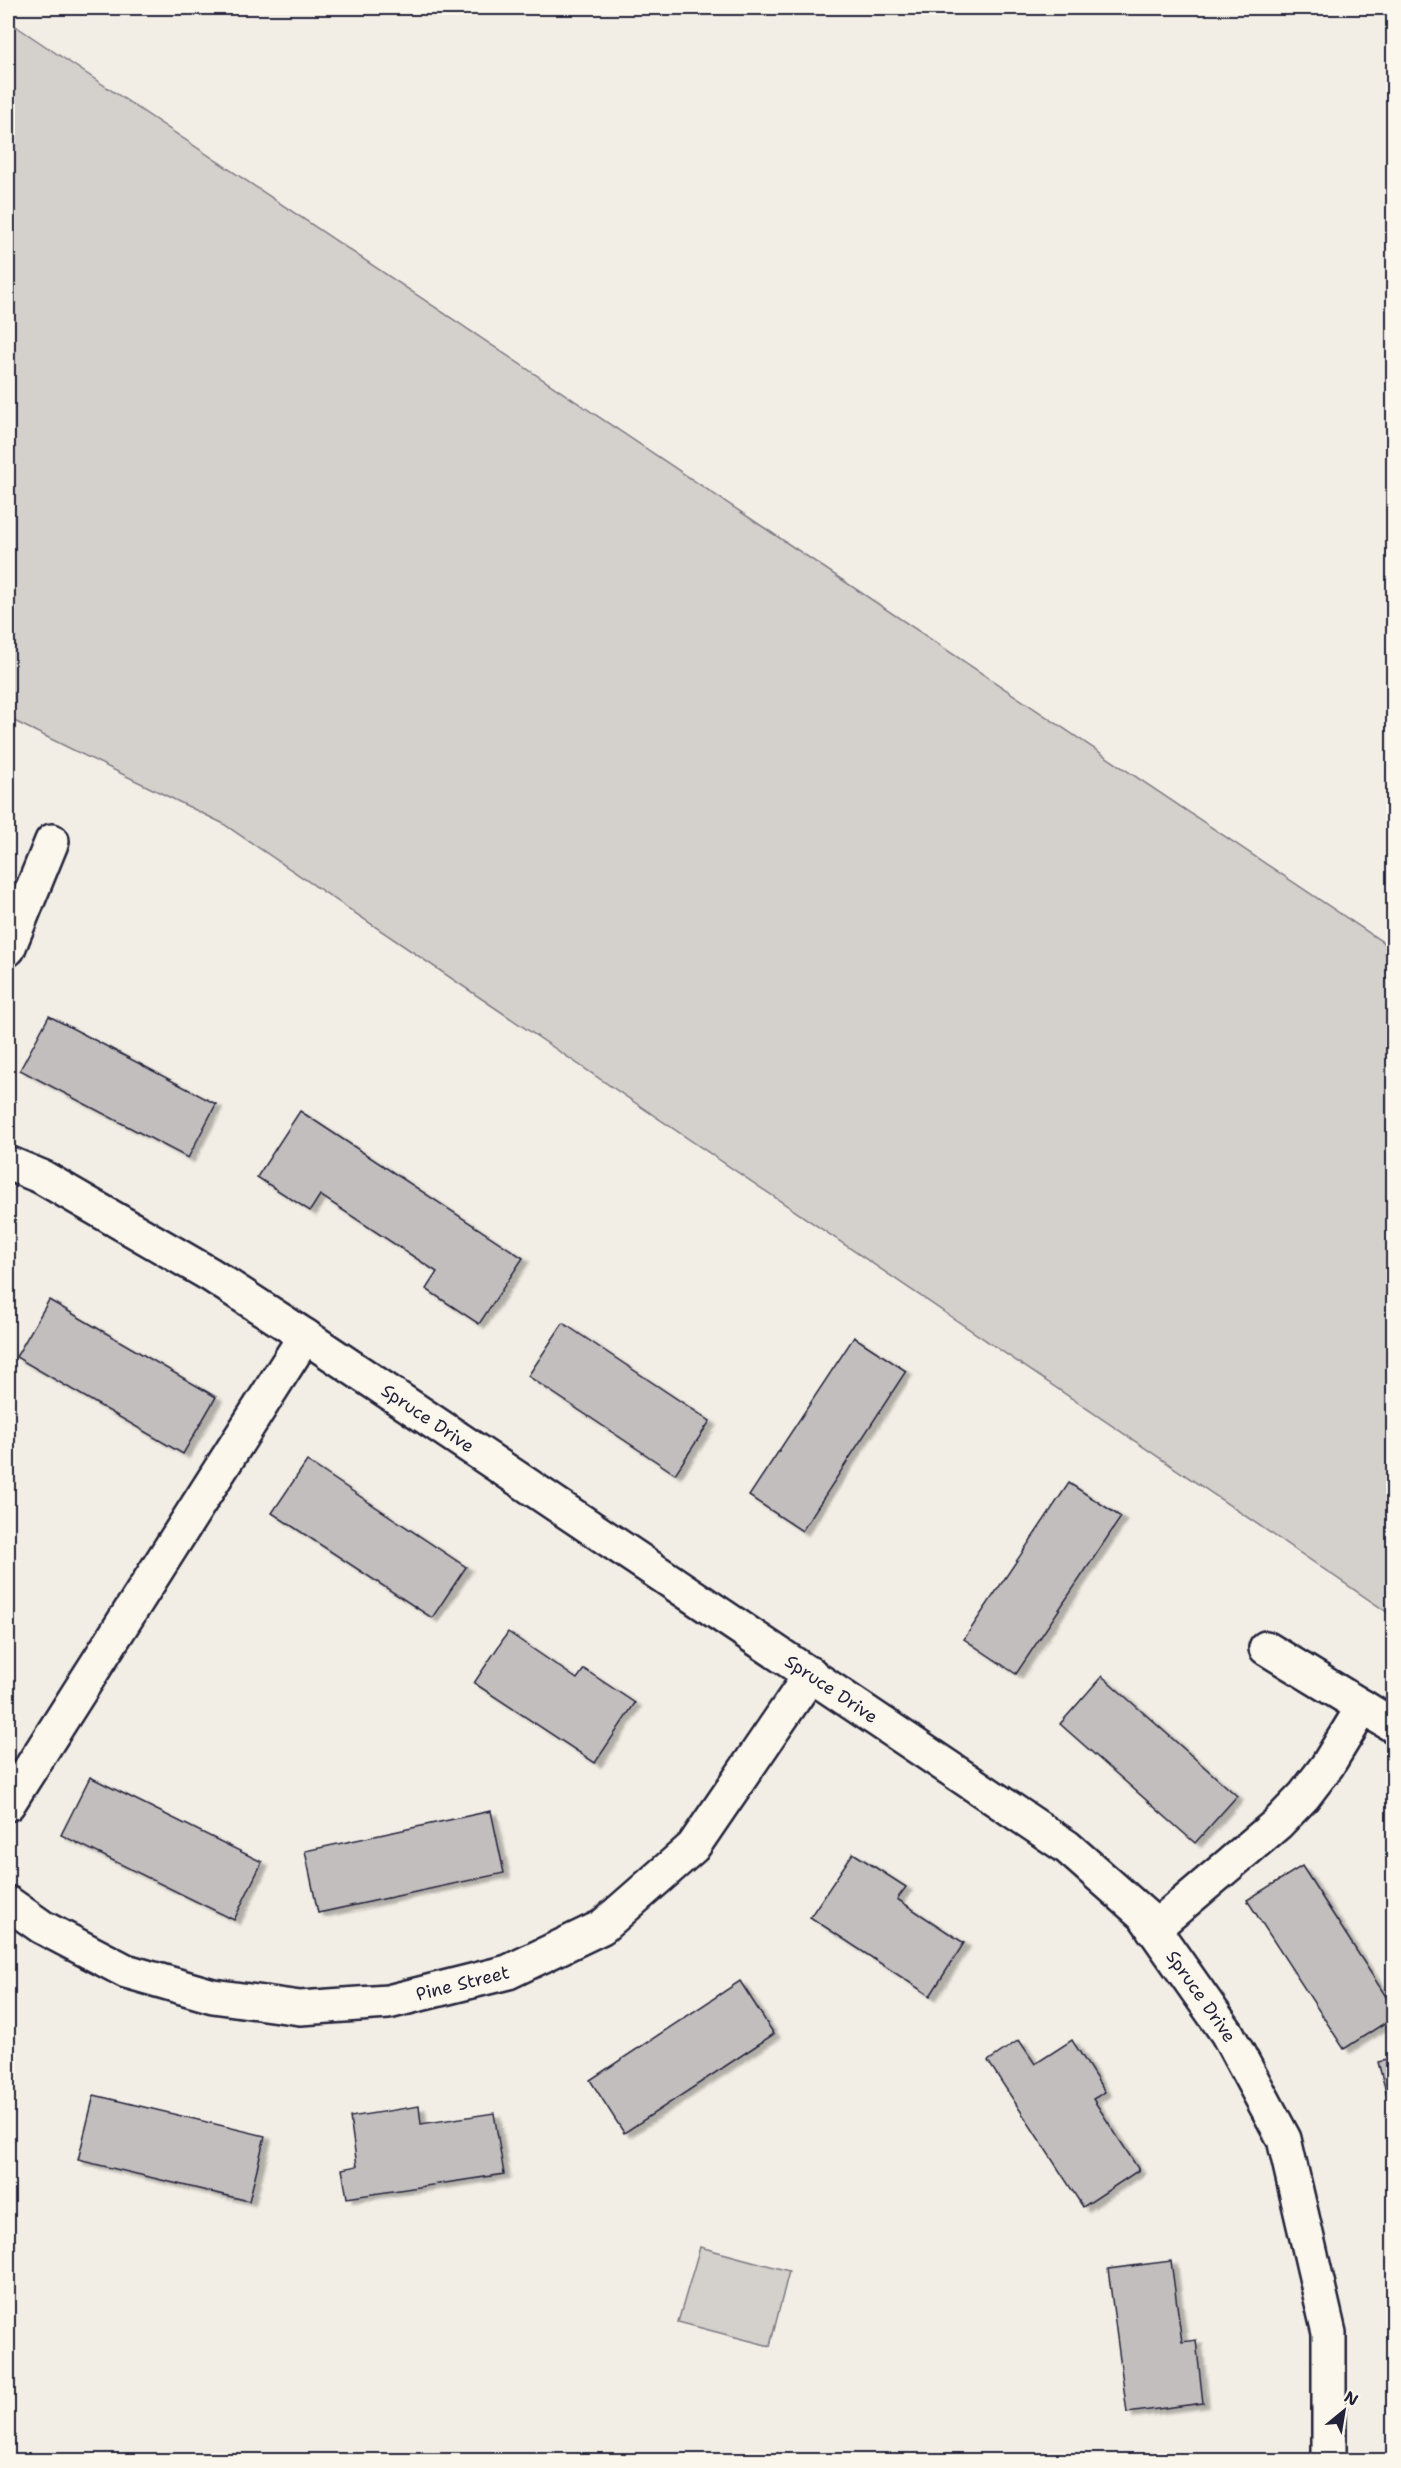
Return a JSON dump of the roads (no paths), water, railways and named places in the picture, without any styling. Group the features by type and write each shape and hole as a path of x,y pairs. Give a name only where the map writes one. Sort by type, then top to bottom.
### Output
{"street":[{"path":"8,949 52,842"},
{"name":"Spruce Drive","path":"8,1163 42,1178 201,1269 305,1336 1067,1848 1144,1915 1227,2033 1284,2139 1329,2333 1329,2460"},
{"path":"8,1804 305,1336"},
{"path":"1266,1648 1394,1726"},
{"name":"Pine Street","path":"8,1903 42,1927 126,1971 213,1996 300,2008 388,2002 508,1972 602,1927 693,1847 811,1674"},
{"path":"1153,1929 1277,1824 1304,1796 1327,1766 1363,1707"}]}
